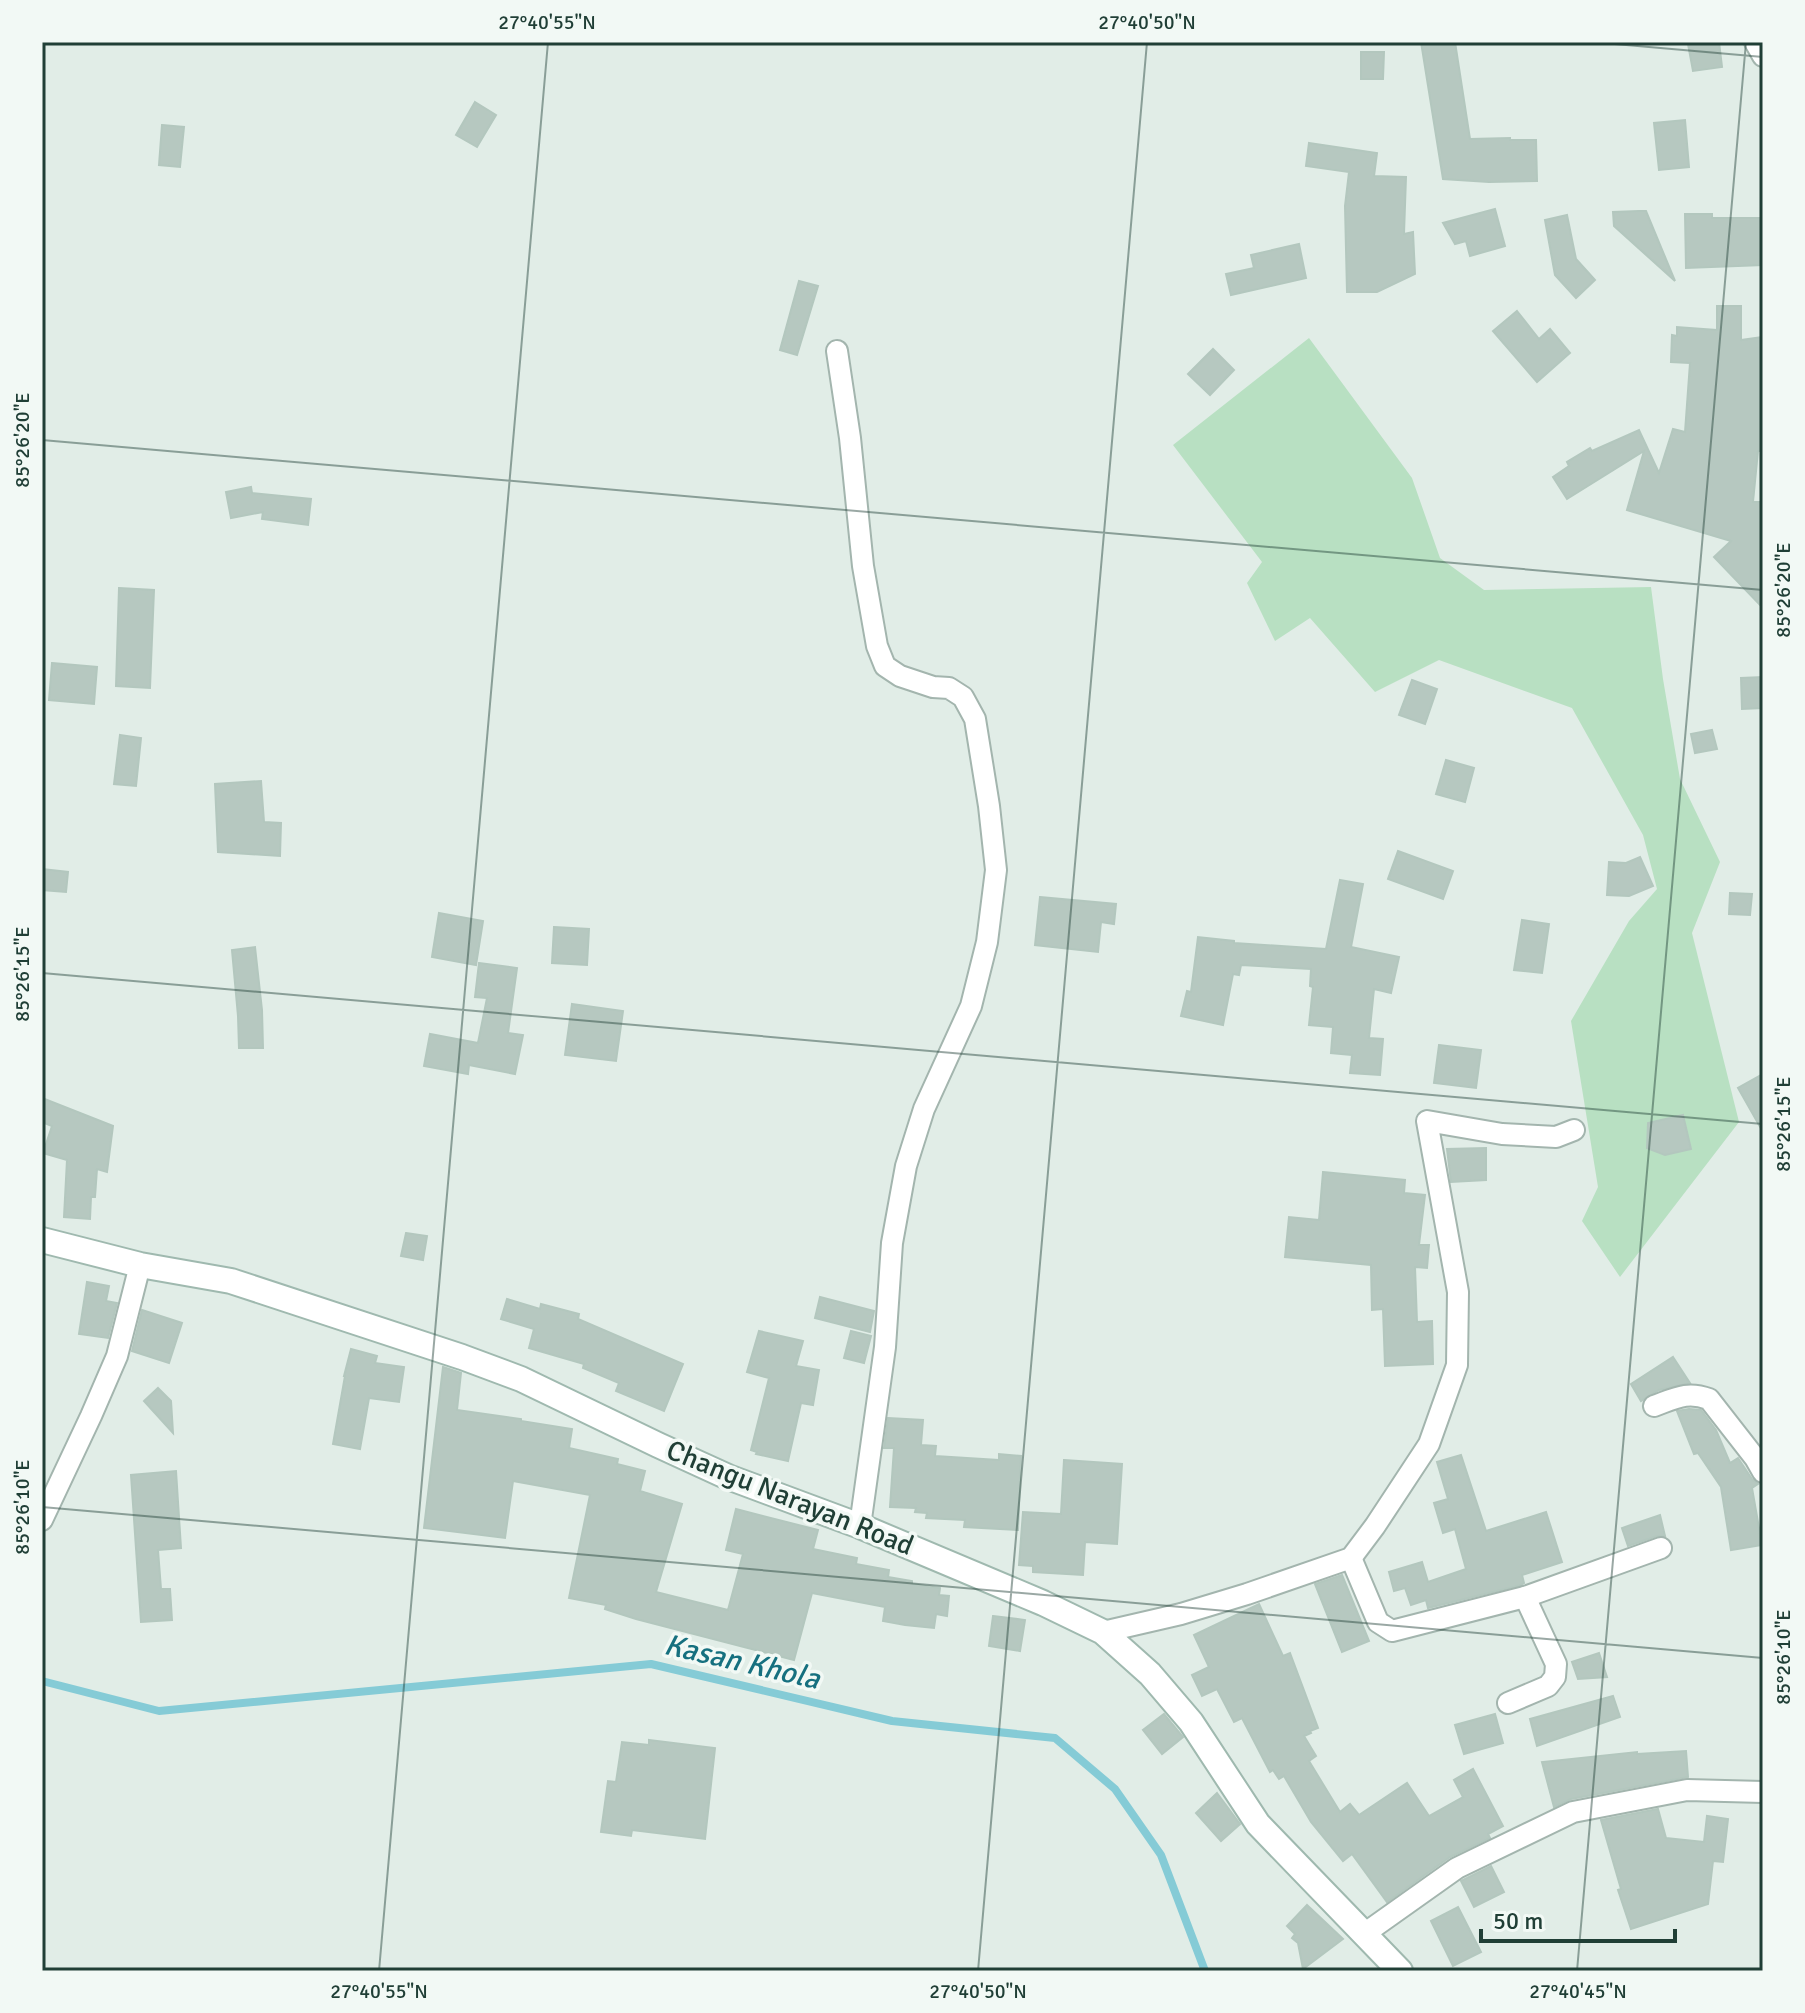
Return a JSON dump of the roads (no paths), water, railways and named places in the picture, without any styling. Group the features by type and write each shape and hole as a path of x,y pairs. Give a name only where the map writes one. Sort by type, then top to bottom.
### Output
{"main road":[{"name":"Changu Narayan Road","path":"42,1240 140,1265 231,1281 462,1357 521,1379 728,1477 860,1526 1043,1603 1103,1632 1150,1674 1191,1722 1258,1824 1400,1971"}],"street":[{"path":"1755,42 1763,56"},
{"path":"837,351 850,438 863,566 877,646 885,666 900,676 933,687 949,688 963,697 975,719 996,870 987,942 971,1006 924,1109 906,1166 892,1243 885,1347 860,1526"},
{"path":"1103,1632 1181,1614 1351,1558 1429,1444 1457,1365 1458,1292 1427,1121 1502,1134 1556,1137 1574,1130"},
{"path":"42,1520 117,1356 140,1265"},
{"path":"1654,1406 1686,1394 1709,1399 1763,1472"},
{"path":"1351,1558 1378,1622 1392,1631 1525,1597 1661,1548"},
{"path":"1508,1703 1548,1686 1555,1677 1556,1664 1525,1597"},
{"path":"1364,1934 1457,1868 1573,1812 1687,1790 1763,1792"}],"waterway":[{"name":"Kasan Khola","path":"42,1681 159,1711 651,1664 892,1721 1055,1738 1115,1789 1161,1855 1205,1971"}]}
